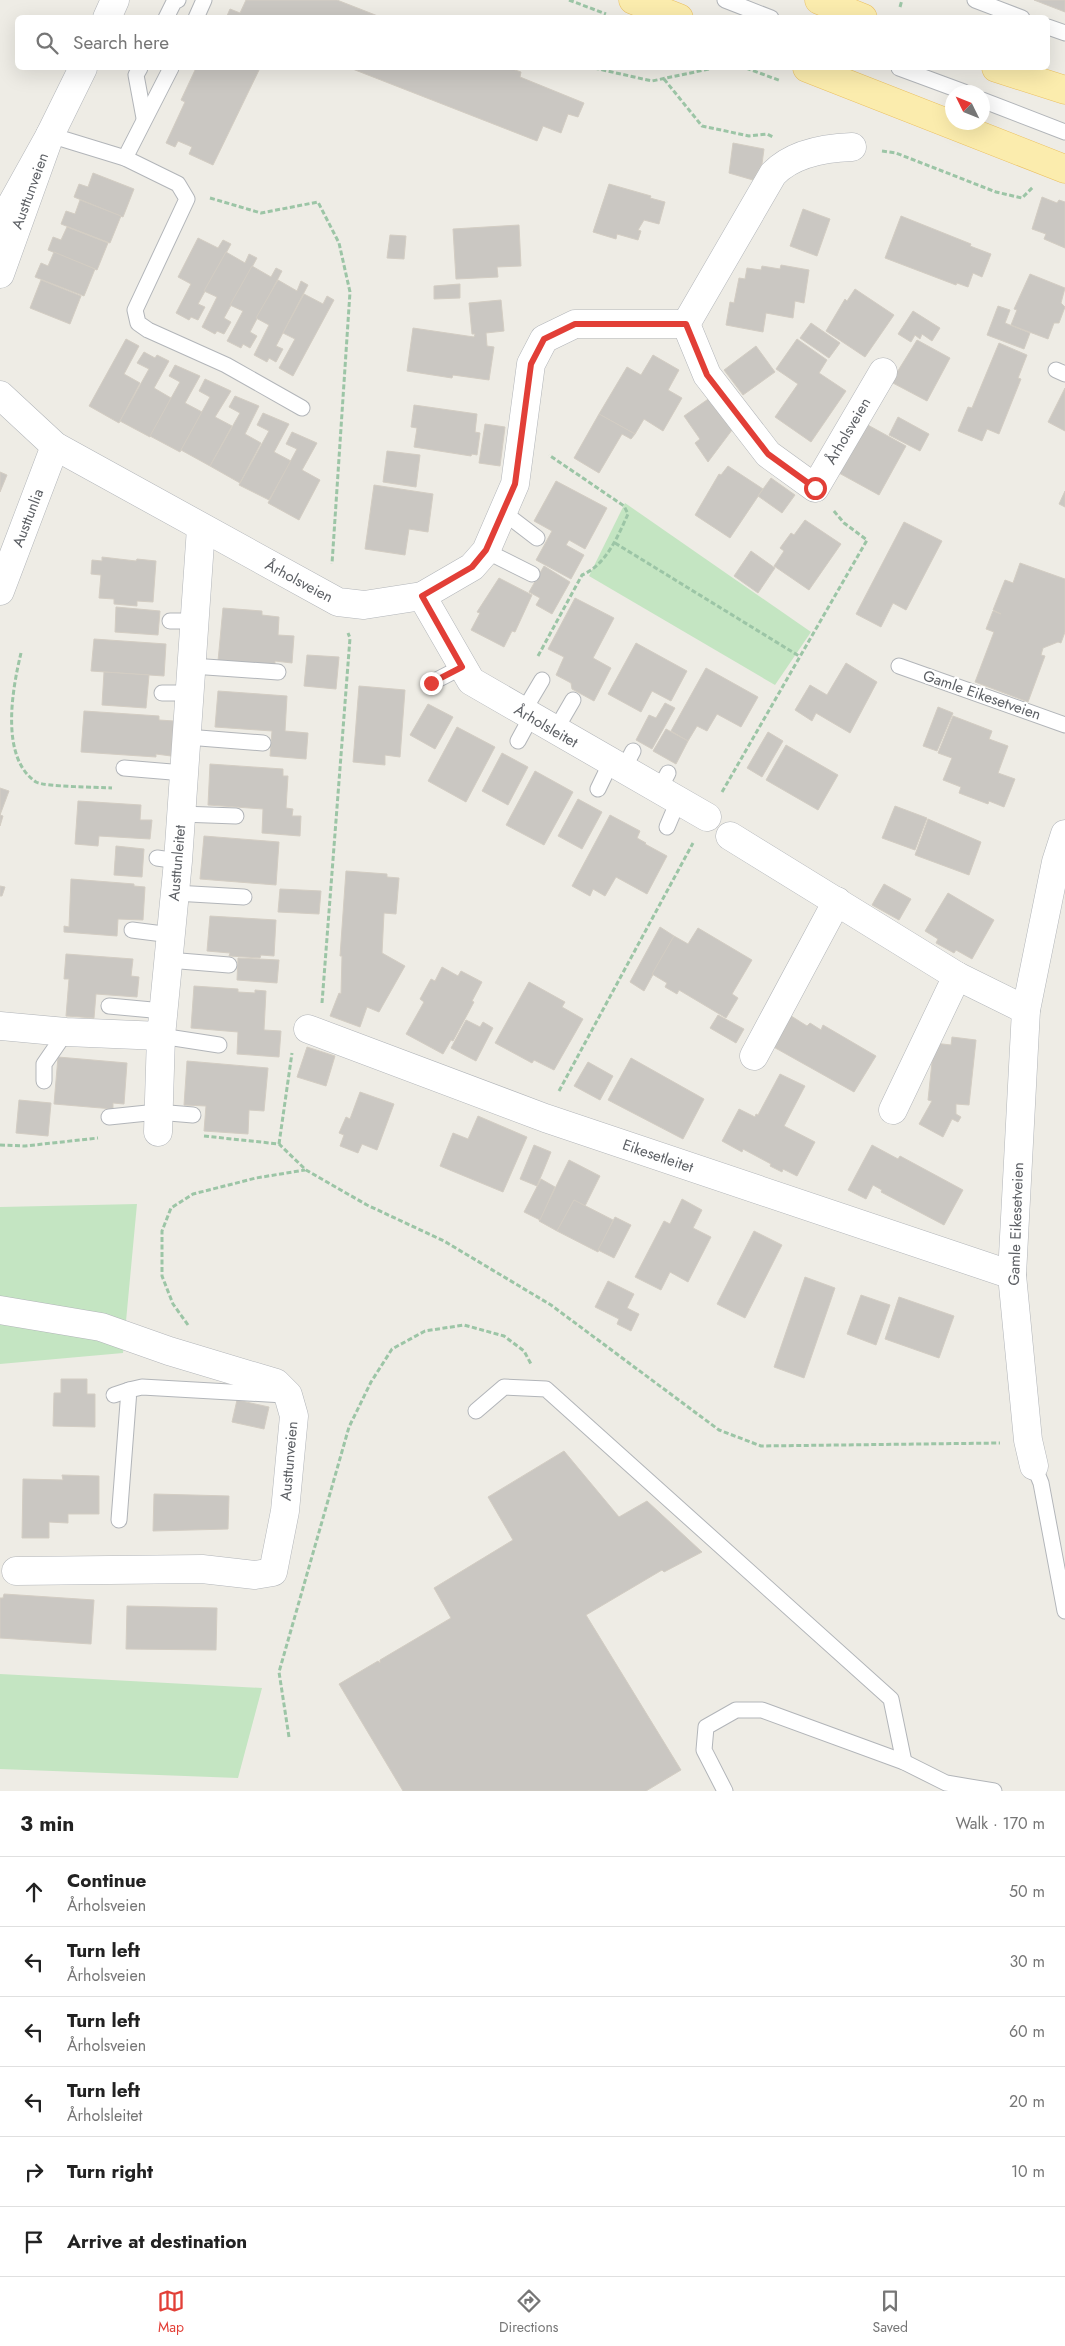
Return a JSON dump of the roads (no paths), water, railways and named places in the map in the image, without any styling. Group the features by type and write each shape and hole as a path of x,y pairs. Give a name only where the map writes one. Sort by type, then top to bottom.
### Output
{"main road":[{"path":"633,0 671,15"},
{"path":"818,0 856,15"},
{"path":"811,70 1065,169"},
{"path":"1002,70 1065,90"}],"street":[{"path":"108,15 115,0"},
{"name":"Austtunveien","path":"0,225 50,135 82,70"},
{"name":"Austtunveien","path":"0,274 50,135"},
{"path":"686,324 762,190 781,165 820,151 852,147"},
{"name":"Årholsveien","path":"0,395 55,446 338,602 364,605 422,596 472,567 486,550 515,484 531,364 544,339 575,324 686,324 707,375 768,454 815,488 883,372"},
{"name":"Austtunlia","path":"1,582 55,446"},
{"name":"Austtunleitet","path":"158,1122 162,1024 175,893 167,859 181,814 192,666 183,621 201,528"},
{"name":"Årholsleitet","path":"422,596 470,681 555,731 622,761 668,788 707,817"},
{"name":"Gamle Eikesetveien","path":"1031,1453 1012,1274 1026,1010 1056,862 1065,834"},
{"path":"730,836 957,976 1026,1010"},
{"path":"754,1056 837,902"},
{"path":"893,1110 957,976"},
{"path":"0,1026 66,1032 162,1024"},
{"name":"Eikesetleitet","path":"308,1029 545,1118 1012,1274"},
{"path":"0,1310 101,1327 169,1351 276,1384 288,1395"},
{"name":"Austtunveien","path":"16,1571 202,1568 256,1575 273,1572 285,1511 294,1416 288,1395"}],"lane":[{"path":"168,15 174,2 178,0"},
{"path":"197,15 204,0"},
{"path":"725,0 762,15"},
{"path":"975,0 1014,15"},
{"path":"1050,28 1065,34"},
{"path":"139,70 136,75 144,118"},
{"path":"125,158 170,70"},
{"path":"904,70 945,85"},
{"path":"990,103 1065,132"},
{"path":"50,135 125,158 182,188 186,199 135,310 138,323 148,330 226,365 302,408"},
{"path":"503,512 537,538"},
{"path":"486,550 532,574"},
{"path":"192,666 278,672"},
{"name":"Gamle Eikesetveien","path":"899,666 1065,724"},
{"path":"431,683 462,667"},
{"path":"518,741 527,714 542,680"},
{"path":"162,693 190,693"},
{"path":"555,731 573,700"},
{"path":"187,737 263,743"},
{"path":"598,788 622,761"},
{"path":"124,768 184,772"},
{"path":"667,827 668,788"},
{"path":"181,814 236,816"},
{"path":"175,893 244,897"},
{"path":"132,930 169,948 228,965"},
{"path":"108,1006 219,1045"},
{"path":"44,1081 44,1064 66,1032"},
{"path":"109,1117 158,1122 193,1115"},
{"path":"114,1395 142,1386 288,1395"},
{"path":"476,1411 504,1387 546,1388 891,1699 904,1762"},
{"path":"119,1520 129,1390"},
{"path":"1031,1453 1041,1483 1065,1611"},
{"path":"725,1791 704,1750 706,1727 736,1710 762,1710 904,1762 946,1783 994,1791"}]}
